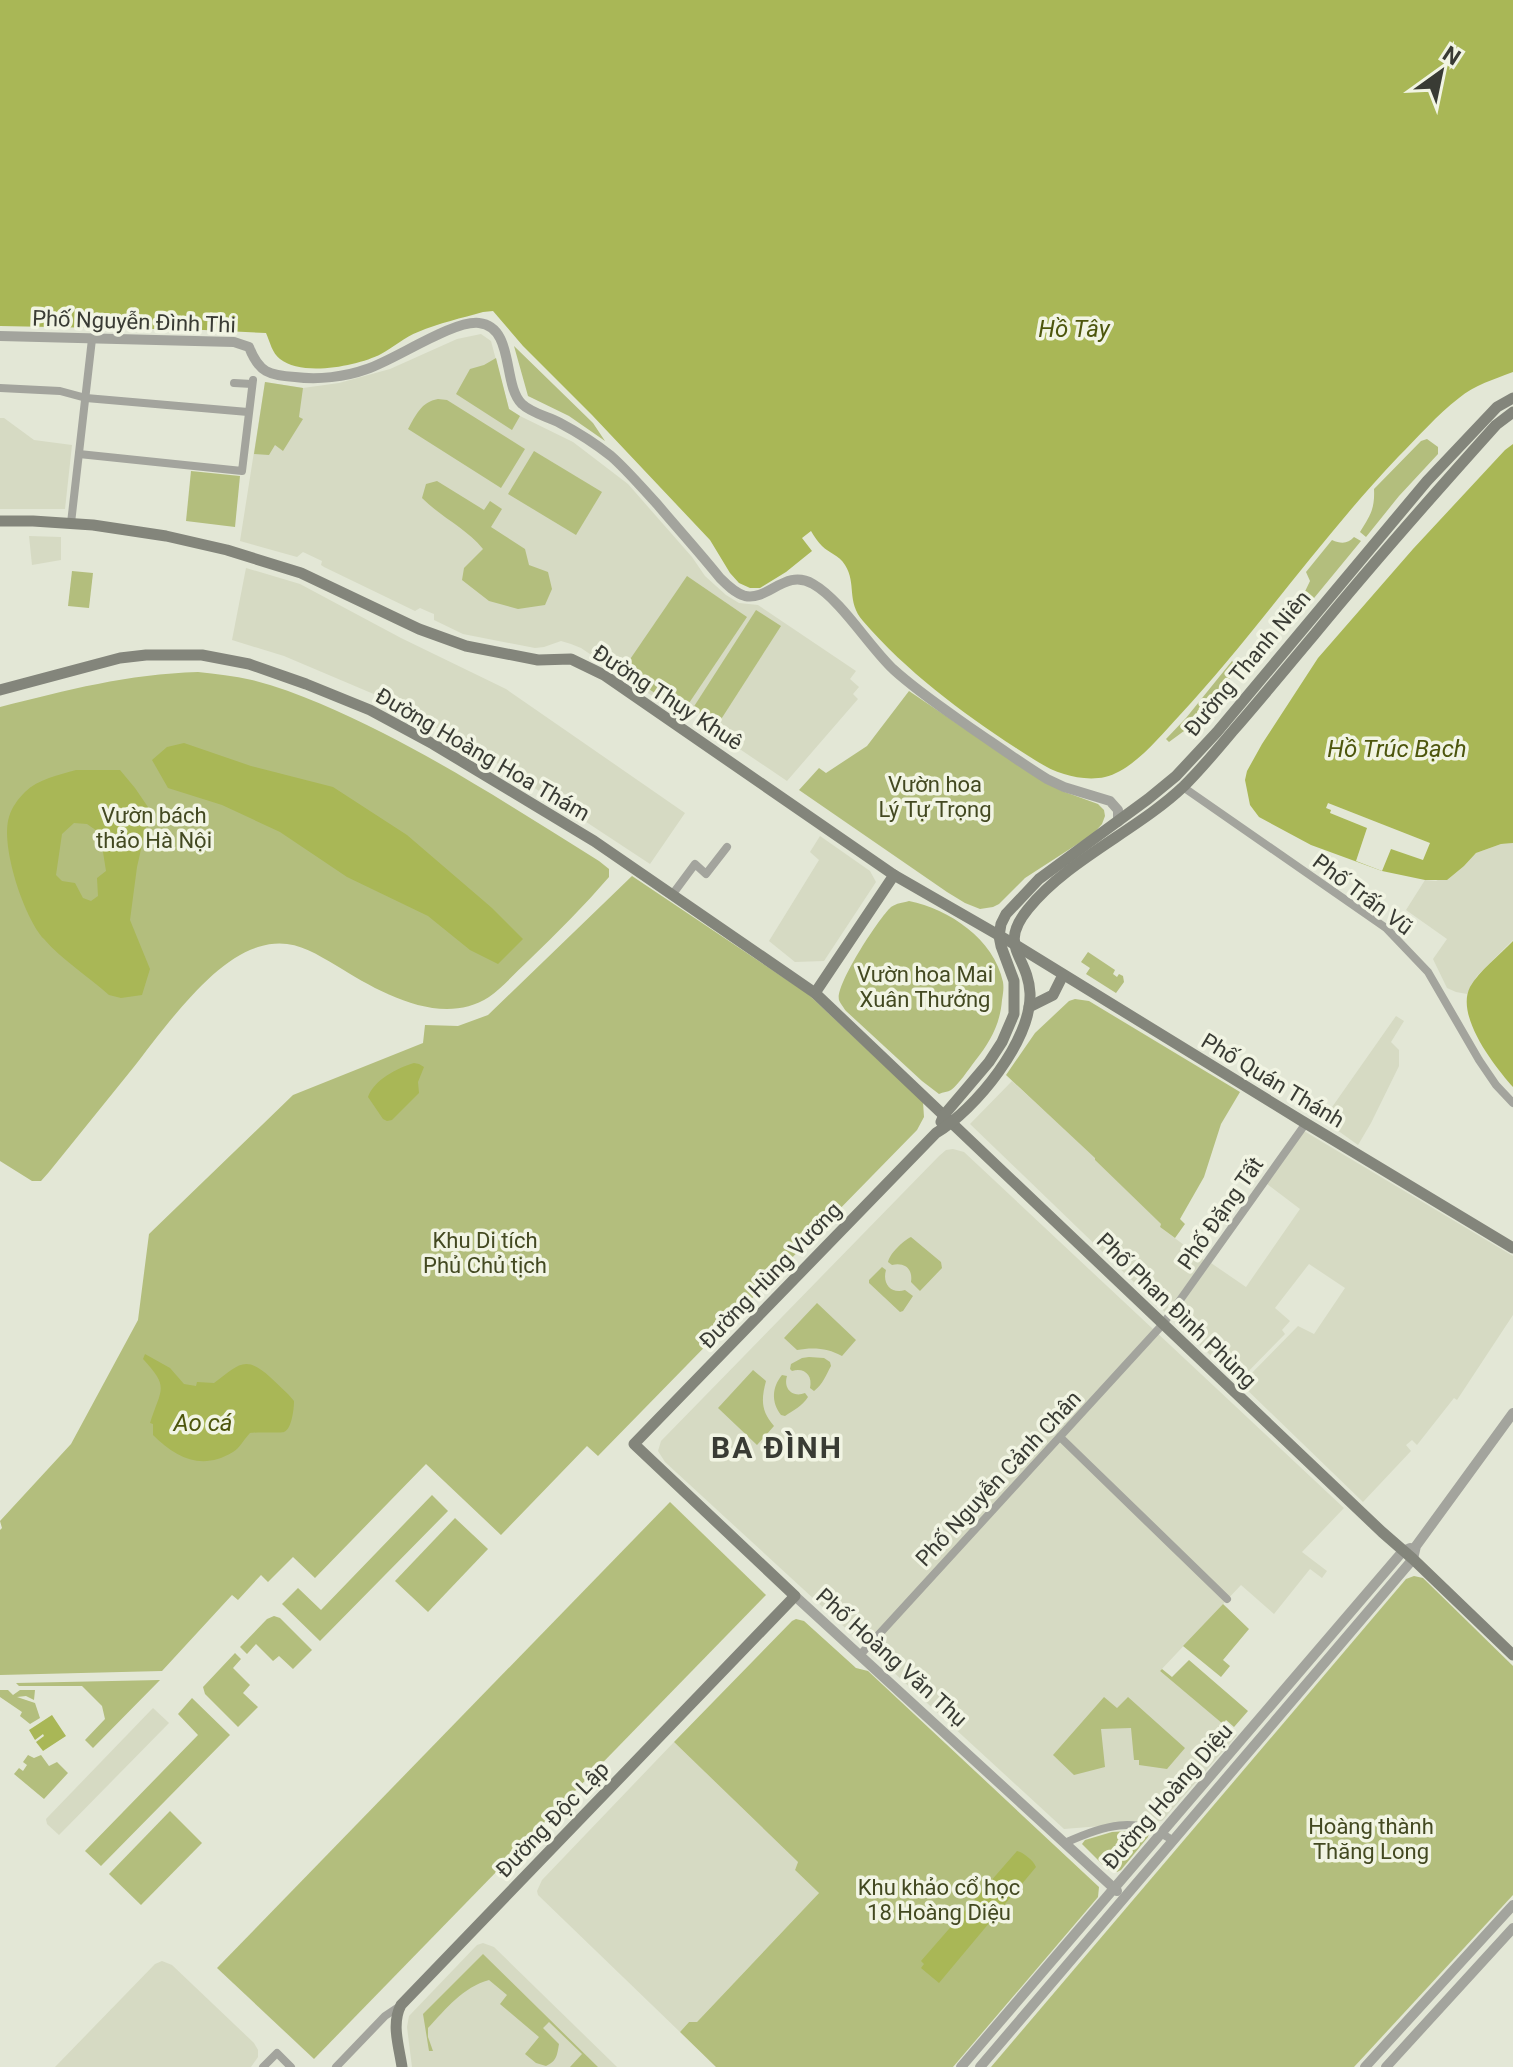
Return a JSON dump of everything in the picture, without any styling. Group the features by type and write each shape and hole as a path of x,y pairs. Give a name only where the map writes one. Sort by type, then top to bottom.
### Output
{"main road":[{"name":"Đường Thanh Niên","path":"999,936 1006,914 1029,887 1163,788 1197,754 1402,509 1486,417 1513,398"},
{"name":"Đường Thanh Niên","path":"1014,944 1016,924 1042,893 1183,787 1428,500 1496,425 1513,412"},
{"name":"Đường Thụy Khuê","path":"0,521 116,528 227,550 301,573 419,629 466,646 538,660 571,659 604,675 894,875 1014,944"},
{"name":"Đường Hoàng Hoa Thám","path":"0,690 120,658 146,655 202,655 249,664 306,684 370,710 433,744 594,841 815,993"},
{"path":"815,993 894,875"},
{"name":"Đường Hùng Vương","path":"634,1444 936,1133 989,1062 1014,1014 1014,981 999,936"},
{"name":"Phố Quán Thánh","path":"1014,944 1513,1248"},
{"name":"Đường Hùng Vương","path":"948,1119 996,1074 1021,1035 1029,1007 1028,980 1014,944"},
{"path":"1029,1007 1053,995 1063,975"},
{"name":"Phố Phan Đình Phùng","path":"815,993 1513,1655"},
{"name":"Phố Hoàng Văn Thụ","path":"634,1444 795,1596"},
{"name":"Đường Độc Lập","path":"401,2005 795,1596"},
{"path":"401,2005 395,2024 402,2067"}],"street":[{"name":"Phố Nguyễn Đình Thi","path":"0,336 234,342 249,347 255,363 268,372 310,379 368,369 441,334 480,323 495,331 503,343 517,398 524,406 562,424 610,455 731,589 753,596 791,580 802,579 814,585 915,689 1047,779 1110,801 1118,810 1118,822"},
{"path":"71,523 92,339"},
{"path":"79,454 242,471 253,382 234,383"},
{"path":"0,388 60,391 86,398 248,412"},
{"name":"Phố Trấn Vũ","path":"1183,787 1386,928 1428,972 1479,1060 1513,1103"},
{"path":"672,895 695,864 706,874 727,847"},
{"name":"Phố Đặng Tất","path":"1163,1324 1306,1123"},
{"name":"Phố Nguyễn Cảnh Chân","path":"860,1655 1163,1324"},
{"path":"1408,1555 1513,1413"},
{"path":"1060,1437 1227,1599"},
{"name":"Đường Hoàng Diệu","path":"961,2067 1306,1664 1408,1555"},
{"name":"Đường Hoàng Diệu","path":"980,2067 1316,1673 1408,1555"},
{"name":"Phố Hoàng Văn Thụ","path":"795,1596 1125,1897"},
{"path":"1306,1664 1316,1673"},
{"path":"1065,1843 1113,1826 1140,1826 1162,1833 1173,1841"},
{"path":"1365,2067 1513,1905"},
{"path":"1386,2067 1513,1928"},
{"name":"Đường Độc Lập","path":"336,2067 385,2016 401,2005"},
{"path":"263,2067 277,2053 291,2067"}],"shaded area":[{"path":"481,334 491,341 509,409 573,442 628,484 705,576 726,595 739,603 758,605 856,671 850,679 859,687 853,694 858,699 787,781 713,731 716,725 691,709 685,718 581,648 561,641 535,648 463,634 434,620 434,614 420,608 415,611 324,567 322,561 303,552 297,557 240,541 265,382 303,388 339,383 390,369 457,339"},
{"path":"0,418 34,440 72,445 65,509 0,509"},
{"path":"29,536 61,537 61,560 32,565"},
{"path":"246,568 300,584 506,689 685,813 650,864 477,750 376,695 284,656 232,640"},
{"path":"820,836 870,871 876,882 824,961 795,962 769,941 819,860 810,852"},
{"path":"1513,843 1513,940 1477,976 1467,994 1456,992 1447,988 1433,959 1447,939 1406,910 1425,880 1436,881 1464,866 1476,853"},
{"path":"1396,1016 1404,1021 1391,1042 1399,1050 1399,1066 1358,1145 1323,1120"},
{"path":"1012,1081 1096,1158 1161,1224 1160,1227 1204,1260 1166,1313 970,1124"},
{"path":"1304,1131 1513,1256 1513,1315 1457,1400 1454,1398 1417,1445 1412,1440 1406,1445 1411,1451 1363,1502 1241,1384 1298,1326 1314,1334 1345,1288 1309,1264 1275,1308 1290,1321 1282,1330 1285,1334 1238,1382 1172,1318 1211,1263 1246,1287 1300,1209 1267,1184"},
{"path":"953,1149 964,1152 1344,1508 1302,1552 1327,1571 1322,1578 1310,1569 1274,1614 1241,1585 1160,1671 1237,1735 1162,1821 1064,1829 665,1462 658,1451 661,1441 939,1156"},
{"path":"153,1708 169,1723 59,1835 46,1819"},
{"path":"674,1742 798,1862 795,1870 819,1893 697,2022 689,2022 680,2032 537,1891 542,1880"},
{"path":"483,1943 494,1947 617,2067 412,2067 407,2027 409,2016 477,1945"},
{"path":"162,1961 172,1965 254,2043 258,2057 251,2067 55,2067 155,1964"}],"green space":[{"path":"514,346 593,423 605,441 569,416 528,396"},
{"path":"496,358 509,409 520,416 512,430 456,394 470,369"},
{"path":"265,382 303,388 299,417 303,419 283,451 275,445 269,455 254,454"},
{"path":"438,399 447,400 525,449 501,488 408,429 423,406"},
{"path":"1427,439 1438,447 1438,454 1366,537 1360,532 1371,512 1374,489 1421,441"},
{"path":"534,451 602,492 576,535 508,494"},
{"path":"191,471 240,476 235,527 186,521"},
{"path":"437,481 484,510 490,501 502,509 491,527 525,549 529,565 548,572 552,589 545,605 518,609 489,601 462,580 464,568 483,549 422,498 426,484"},
{"path":"1354,537 1361,541 1305,609 1299,604 1310,581 1306,572 1332,540 1344,543"},
{"path":"72,571 93,573 89,608 68,606"},
{"path":"687,576 747,617 683,712 622,671"},
{"path":"756,610 781,626 718,724 693,708"},
{"path":"1232,661 1235,664 1222,695 1209,711 1169,742 1166,739"},
{"name":"Vườn bách thảo Hà Nội","path":"198,672 252,680 286,690 383,733 466,779 599,861 609,869 609,877 504,984 489,997 470,1006 431,1008 411,1003 372,986 309,950 290,944 269,944 240,955 223,966 189,998 49,1172 41,1181 32,1181 0,1161 0,707 122,679"},
{"name":"Vườn hoa Lý Tự Trọng","path":"909,691 1030,773 1062,791 1098,804 1104,810 1102,824 1093,834 1025,878 999,904 980,909 947,892 799,790 819,768 826,773 867,746"},
{"name":"Khu Di tích Phủ Chủ tịch","path":"632,876 808,994 923,1102 924,1117 917,1130 598,1456 587,1446 501,1535 426,1464 315,1578 293,1557 268,1582 261,1575 238,1600 232,1595 162,1671 0,1675 0,1521 71,1444 138,1320 149,1234 293,1095 423,1043 425,1025 458,1026 488,1015"},
{"name":"Vườn hoa Mai Xuân Thưởng","path":"909,901 939,911 968,928 990,952 1003,982 999,1017 990,1040 957,1084 950,1091 939,1094 846,1011 839,1000 851,967 877,924 891,907"},
{"path":"1088,952 1115,970 1113,974 1117,977 1119,974 1123,976 1124,982 1116,993 1086,974 1090,968 1081,962"},
{"path":"1075,999 1089,1001 1240,1092 1221,1124 1204,1177 1180,1219 1185,1224 1175,1238 1160,1227 1161,1224 1095,1158 1006,1075 1035,1033"},
{"path":"911,1237 941,1262 942,1268 920,1291 911,1282 911,1273 907,1268 888,1262 897,1248"},
{"path":"882,1267 886,1270 885,1280 889,1287 896,1291 905,1290 913,1296 903,1311 900,1312 869,1283"},
{"path":"817,1303 856,1340 842,1356 820,1349 797,1350 784,1338"},
{"path":"809,1357 824,1358 831,1366 814,1391 810,1388 807,1373 790,1369 791,1364"},
{"path":"753,1370 766,1381 763,1405 774,1426 757,1445 718,1408"},
{"path":"782,1375 787,1376 786,1385 790,1391 805,1393 808,1397 785,1416 781,1415 774,1400"},
{"path":"432,1495 448,1511 320,1641 282,1604 298,1588 321,1610"},
{"path":"670,1502 766,1595 314,2059 217,1968"},
{"path":"455,1518 488,1549 428,1612 395,1581"},
{"name":"Hoàng thành Thăng Long","path":"1414,1576 1423,1578 1513,1666 1513,1895 1354,2067 991,2067 1406,1579"},
{"path":"1223,1604 1249,1629 1223,1660 1230,1666 1221,1677 1183,1646"},
{"path":"274,1616 280,1618 312,1650 293,1669 279,1656 273,1661 256,1644 247,1654 240,1647 267,1619"},
{"name":"Khu khảo cổ học 18 Hoàng Diệu","path":"796,1619 804,1621 856,1668 868,1671 1099,1887 1098,1897 953,2067 716,2067 680,2032 689,2022 697,2022 819,1893 795,1870 798,1862 674,1742"},
{"path":"235,1653 241,1659 233,1668 250,1685 243,1693 258,1707 238,1727 205,1694 203,1687"},
{"path":"1189,1660 1248,1711 1234,1727 1226,1720 1223,1724 1160,1671 1162,1669 1172,1677"},
{"path":"160,1680 93,1748 85,1740 105,1719 102,1706 82,1686 19,1686 16,1683"},
{"path":"0,1690 8,1690 13,1695 20,1690 35,1690 34,1700 26,1696 17,1697 35,1703 40,1718 30,1724 20,1716 22,1712 0,1697"},
{"path":"1104,1697 1117,1708 1128,1697 1185,1748 1167,1769 1139,1765 1139,1760 1134,1760 1131,1728 1101,1729 1105,1767 1074,1775 1053,1755"},
{"path":"192,1698 230,1735 101,1866 85,1851 198,1735 178,1714"},
{"path":"28,1755 34,1758 41,1755 49,1766 57,1762 68,1773 44,1799 14,1774 19,1768 23,1771 27,1765 23,1762"},
{"path":"170,1811 202,1843 141,1905 109,1874"},
{"path":"1143,1830 1149,1833 1148,1837 1117,1872 1107,1869 1082,1844 1085,1840 1112,1832"},
{"path":"483,1954 598,2067 570,2067 582,2054 549,2022 543,2028 559,2044 557,2054 546,2066 536,2063 525,2054 539,2037 500,2004 507,1995 489,1980 463,1993 428,2028 433,2051 429,2051 423,2014"}],"water":[{"name":"Hồ Tây","path":"0,0 1513,0 1513,372 1465,393 1398,457 1342,520 1235,652 1146,751 1126,767 1105,777 1069,775 1045,766 995,734 935,690 897,657 858,614 845,565 822,546 811,531 802,538 812,551 786,572 760,588 739,583 710,540 493,311 442,323 371,358 330,368 302,368 280,359 266,333 0,326"},
{"name":"Hồ Trúc Bạch","path":"1513,444 1513,843 1476,853 1447,880 1425,880 1382,871 1311,845 1259,817 1250,805 1245,780 1247,771 1318,658 1413,549"},
{"path":"184,743 251,766 333,787 407,835 523,939 498,964 470,950 428,916 347,877 280,832 222,805 168,788 152,760 167,747"},
{"path":"76,770 120,770 150,810 137,867 130,920 150,969 142,995 121,998 109,995 59,954 36,929 16,881 7,829 12,810 30,788","holes":["74,823 87,824 100,833 106,871 97,878 98,896 91,901 83,898 75,883 62,881 56,875 62,834"]},
{"path":"1513,941 1513,1087 1479,1040 1472,1026 1467,999 1474,981"},
{"path":"414,1063 424,1067 418,1082 419,1093 392,1120 383,1119 368,1097 371,1091 387,1076"},
{"name":"Ao cá","path":"145,1354 170,1368 184,1384 196,1386 197,1382 214,1383 241,1365 254,1366 294,1401 289,1427 282,1432 250,1433 235,1450 211,1461 180,1455 153,1435 153,1424 150,1423 161,1389 157,1376 143,1359"},
{"path":"52,1715 66,1736 43,1751 36,1742 43,1734 35,1740 29,1730"},
{"path":"1017,1851 1028,1857 1036,1867 939,1983 921,1968 924,1964 921,1961"}],"pier":[{"path":"1328,803 1430,843 1423,860 1391,849 1382,871 1356,861 1367,828 1330,813 1331,810 1326,808"}],"district":[{"name":"BA ĐÌNH","path":"777,1448"}]}
